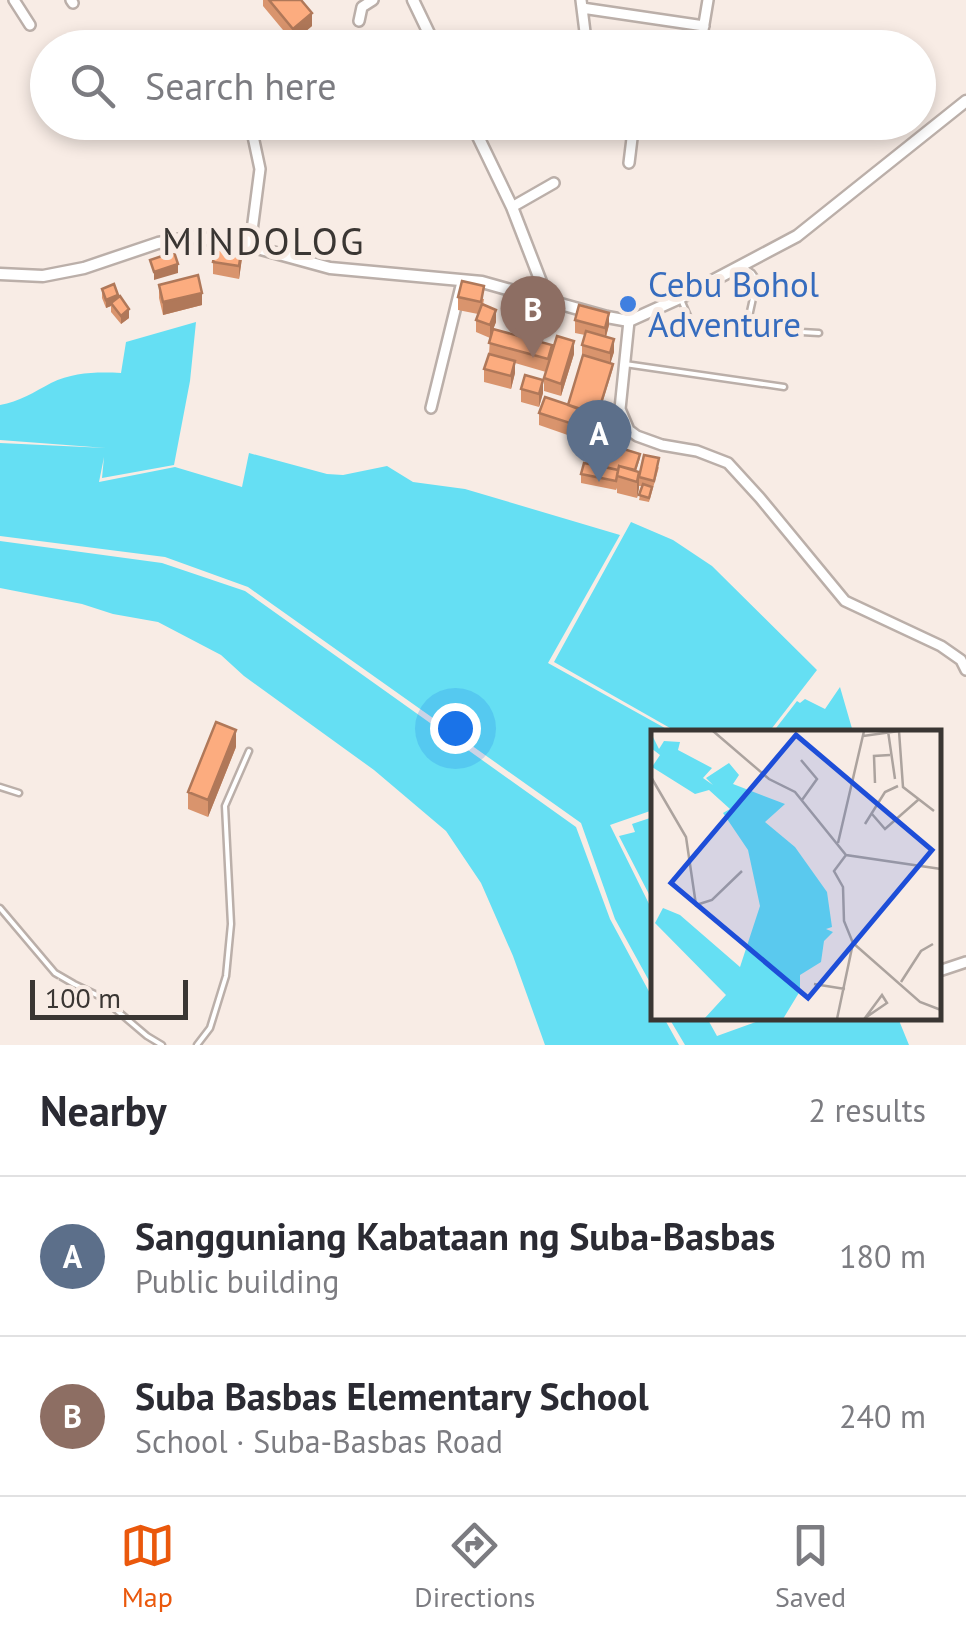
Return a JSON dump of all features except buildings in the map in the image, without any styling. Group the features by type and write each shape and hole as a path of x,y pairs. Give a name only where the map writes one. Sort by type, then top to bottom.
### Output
{"street":[{"path":"14,0 30,25"},
{"path":"359,21 362,6 373,0"},
{"path":"413,0 427,30"},
{"path":"703,30 708,0"},
{"path":"585,30 581,4 704,26"},
{"path":"936,125 966,101"},
{"path":"250,246 260,169 254,140"},
{"path":"480,140 512,207 548,300"},
{"path":"629,163 632,140"},
{"path":"0,274 44,276 84,268 158,243 194,237 250,246 330,268 463,278 629,321 797,236 917,140"},
{"path":"512,207 554,183"},
{"path":"431,408 463,278"},
{"path":"629,321 620,409 629,430 728,463 845,601 941,646 964,662"},
{"path":"942,970 966,962"}],"lane":[{"path":"741,266 757,280 746,330"},
{"path":"680,298 691,323 697,326 820,333"},
{"path":"625,364 784,387"},
{"path":"196,1045 210,1028 226,976 231,924 225,806 249,752"},
{"path":"0,786 19,793"},
{"path":"0,908 56,972 101,997 162,1045"}],"water":[{"path":"196,322 190,381 174,465 102,478 104,457 99,482 175,467 242,487 249,453 327,474 343,475 387,466 413,482 465,489 620,535 548,663 668,730 651,730 651,811 610,825 651,908 651,984 615,919 581,823 248,587 165,557 0,536 0,443 106,448 0,440 0,405 68,377 121,373 126,342"},
{"path":"631,522 673,540 712,566 817,670 771,730 673,730 554,662"},
{"path":"0,541 162,563 245,591 576,827 610,919 651,995 651,1020 665,1020 679,1045 545,1045 481,883 446,831 374,770 221,655 158,622 0,588"},
{"path":"840,687 852,730 775,730 797,701 805,699 825,709"},
{"path":"651,818 651,898 619,836 635,832 632,824"},
{"path":"670,1020 708,1020 717,1036 761,1020 899,1020 909,1045 685,1045"}],"place":[{"name":"Cebu Bohol Adventure","path":"628,304"},
{"name":"Suba Basbas Elementary School","path":"533,358"},
{"name":"Sangguniang Kabataan ng Suba-Basbas","path":"599,482"}],"district":[{"name":"MINDOLOG","path":"264,240"}]}
